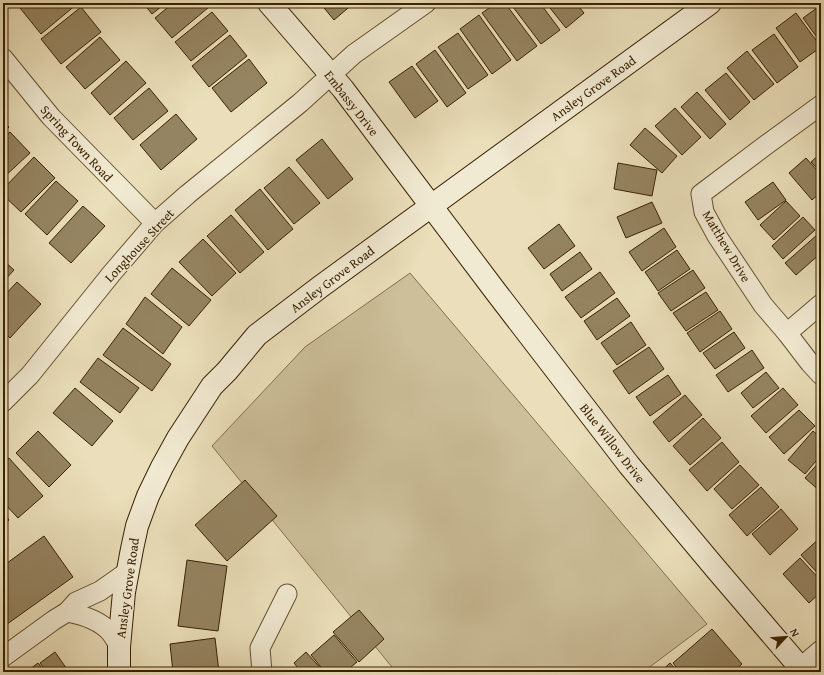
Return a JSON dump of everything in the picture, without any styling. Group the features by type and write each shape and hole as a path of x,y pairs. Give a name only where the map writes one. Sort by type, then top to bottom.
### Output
{"street":[{"name":"Embassy Drive","path":"269,3 330,75 431,206"},
{"name":"Longhouse Street","path":"4,398 30,375 112,273 155,223 300,102 354,54 426,3"},
{"name":"Ansley Grove Road","path":"119,672 119,647 127,572 137,526 148,496 178,438 212,386 227,371 257,335 320,286 710,3"},
{"name":"Spring Town Road","path":"3,58 51,117 155,223"},
{"name":"Matthew Drive","path":"821,105 701,194 704,212 717,236 764,305 810,364 821,375"},
{"name":"Blue Willow Drive","path":"431,206 628,465 802,670"},
{"path":"787,333 821,304"},
{"path":"3,657 54,620 68,612 76,602 100,591 127,572"},
{"path":"262,672 260,648 287,594"},
{"path":"68,612 82,615 100,623 111,633 119,647"},
{"path":"802,670 821,650"}],"shaded area":[{"path":"410,273 707,624 643,672 396,672 212,446 305,347"}],"building":[{"path":"26,3 77,4 41,34 20,8"},
{"path":"143,3 166,3 152,14"},
{"path":"173,3 206,3 209,7 172,38 155,18"},
{"path":"320,3 354,3 334,20"},
{"path":"496,3 505,3 537,46 517,61 482,13"},
{"path":"510,3 540,3 560,30 541,44"},
{"path":"546,3 576,3 584,13 566,28"},
{"path":"821,5 821,43 803,18"},
{"path":"81,7 101,32 61,64 41,39"},
{"path":"212,12 228,31 191,61 175,42"},
{"path":"796,13 821,47 800,62 776,28"},
{"path":"479,15 511,60 492,74 460,29"},
{"path":"458,33 488,75 468,89 438,47"},
{"path":"774,34 798,67 777,83 752,50"},
{"path":"230,35 247,56 209,87 192,66"},
{"path":"100,37 120,60 85,89 66,67"},
{"path":"435,50 466,93 447,107 416,64"},
{"path":"747,51 774,84 754,100 727,68"},
{"path":"249,59 267,83 231,112 212,88"},
{"path":"126,61 146,83 110,115 91,93"},
{"path":"412,66 438,101 415,118 389,82"},
{"path":"726,73 750,102 730,120 705,90"},
{"path":"149,88 168,111 133,140 114,118"},
{"path":"697,92 726,124 710,139 681,107"},
{"path":"675,108 701,137 682,155 655,126"},
{"path":"176,114 197,139 161,170 140,145"},
{"path":"3,121 9,127 3,133"},
{"path":"645,128 677,156 662,173 630,145"},
{"path":"10,132 30,153 3,178 3,138"},
{"path":"322,139 353,179 328,199 296,160"},
{"path":"821,153 821,172 811,162"},
{"path":"34,157 55,178 21,212 3,195 3,189"},
{"path":"806,158 821,175 821,192 812,200 789,173"},
{"path":"618,163 657,170 652,196 614,189"},
{"path":"289,167 320,203 294,224 264,188"},
{"path":"56,181 78,201 47,235 25,214"},
{"path":"773,182 786,200 758,220 745,202"},
{"path":"260,189 293,229 268,250 235,210"},
{"path":"786,201 800,216 774,240 760,225"},
{"path":"652,202 662,223 626,238 617,217"},
{"path":"83,206 105,226 71,263 49,243"},
{"path":"231,215 264,252 240,273 207,236"},
{"path":"803,217 815,230 783,259 772,246"},
{"path":"559,224 575,246 544,269 528,248"},
{"path":"664,228 676,247 642,271 629,252"},
{"path":"817,235 821,239 821,253 796,275 785,263"},
{"path":"203,239 236,273 212,296 179,262"},
{"path":"677,250 690,269 658,291 645,272"},
{"path":"580,252 592,269 562,291 550,274"},
{"path":"3,260 14,270 3,282"},
{"path":"172,268 211,300 189,326 151,294"},
{"path":"693,270 705,288 671,311 658,293"},
{"path":"600,272 615,293 581,318 565,297"},
{"path":"17,282 41,304 10,338 3,331 3,297"},
{"path":"706,292 718,310 686,331 673,313"},
{"path":"145,297 182,327 163,354 126,324"},
{"path":"617,298 630,316 597,340 584,321"},
{"path":"720,311 732,329 700,352 687,333"},
{"path":"631,322 646,345 617,365 601,343"},
{"path":"123,328 171,364 152,391 103,355"},
{"path":"734,332 745,348 715,369 703,353"},
{"path":"649,347 664,369 629,394 613,371"},
{"path":"752,350 764,368 728,392 716,375"},
{"path":"98,358 139,388 120,413 80,382"},
{"path":"766,372 779,388 753,408 741,393"},
{"path":"668,375 681,394 650,416 636,397"},
{"path":"75,388 113,421 92,446 53,413"},
{"path":"783,388 798,405 766,433 751,416"},
{"path":"685,395 702,415 669,442 653,422"},
{"path":"799,410 815,426 784,454 769,437"},
{"path":"703,418 721,438 690,465 673,446"},
{"path":"38,431 71,465 49,487 16,453"},
{"path":"813,431 821,438 821,455 805,474 788,460"},
{"path":"722,442 739,462 707,491 689,470"},
{"path":"9,458 43,496 18,518 3,502 3,463"},
{"path":"821,460 821,492 805,478"},
{"path":"740,465 759,485 732,509 714,489"},
{"path":"245,480 277,516 227,561 195,525"},
{"path":"761,487 779,507 747,536 729,515"},
{"path":"781,509 798,529 770,555 752,534"},
{"path":"3,512 9,520 3,525"},
{"path":"44,536 73,577 3,627 3,566"},
{"path":"821,537 821,577 801,555"},
{"path":"800,558 821,581 821,592 809,603 783,574"},
{"path":"187,560 227,566 218,631 178,626"},
{"path":"359,610 384,639 359,662 333,632"},
{"path":"712,629 742,664 733,672 680,672 673,663"},
{"path":"334,635 357,662 345,672 325,672 311,655"},
{"path":"215,638 219,672 173,672 170,644"},
{"path":"55,652 69,672 47,672 40,663"},
{"path":"306,652 324,672 301,672 294,663"},
{"path":"38,663 45,672 26,672"},
{"path":"670,663 678,672 660,672"}]}
